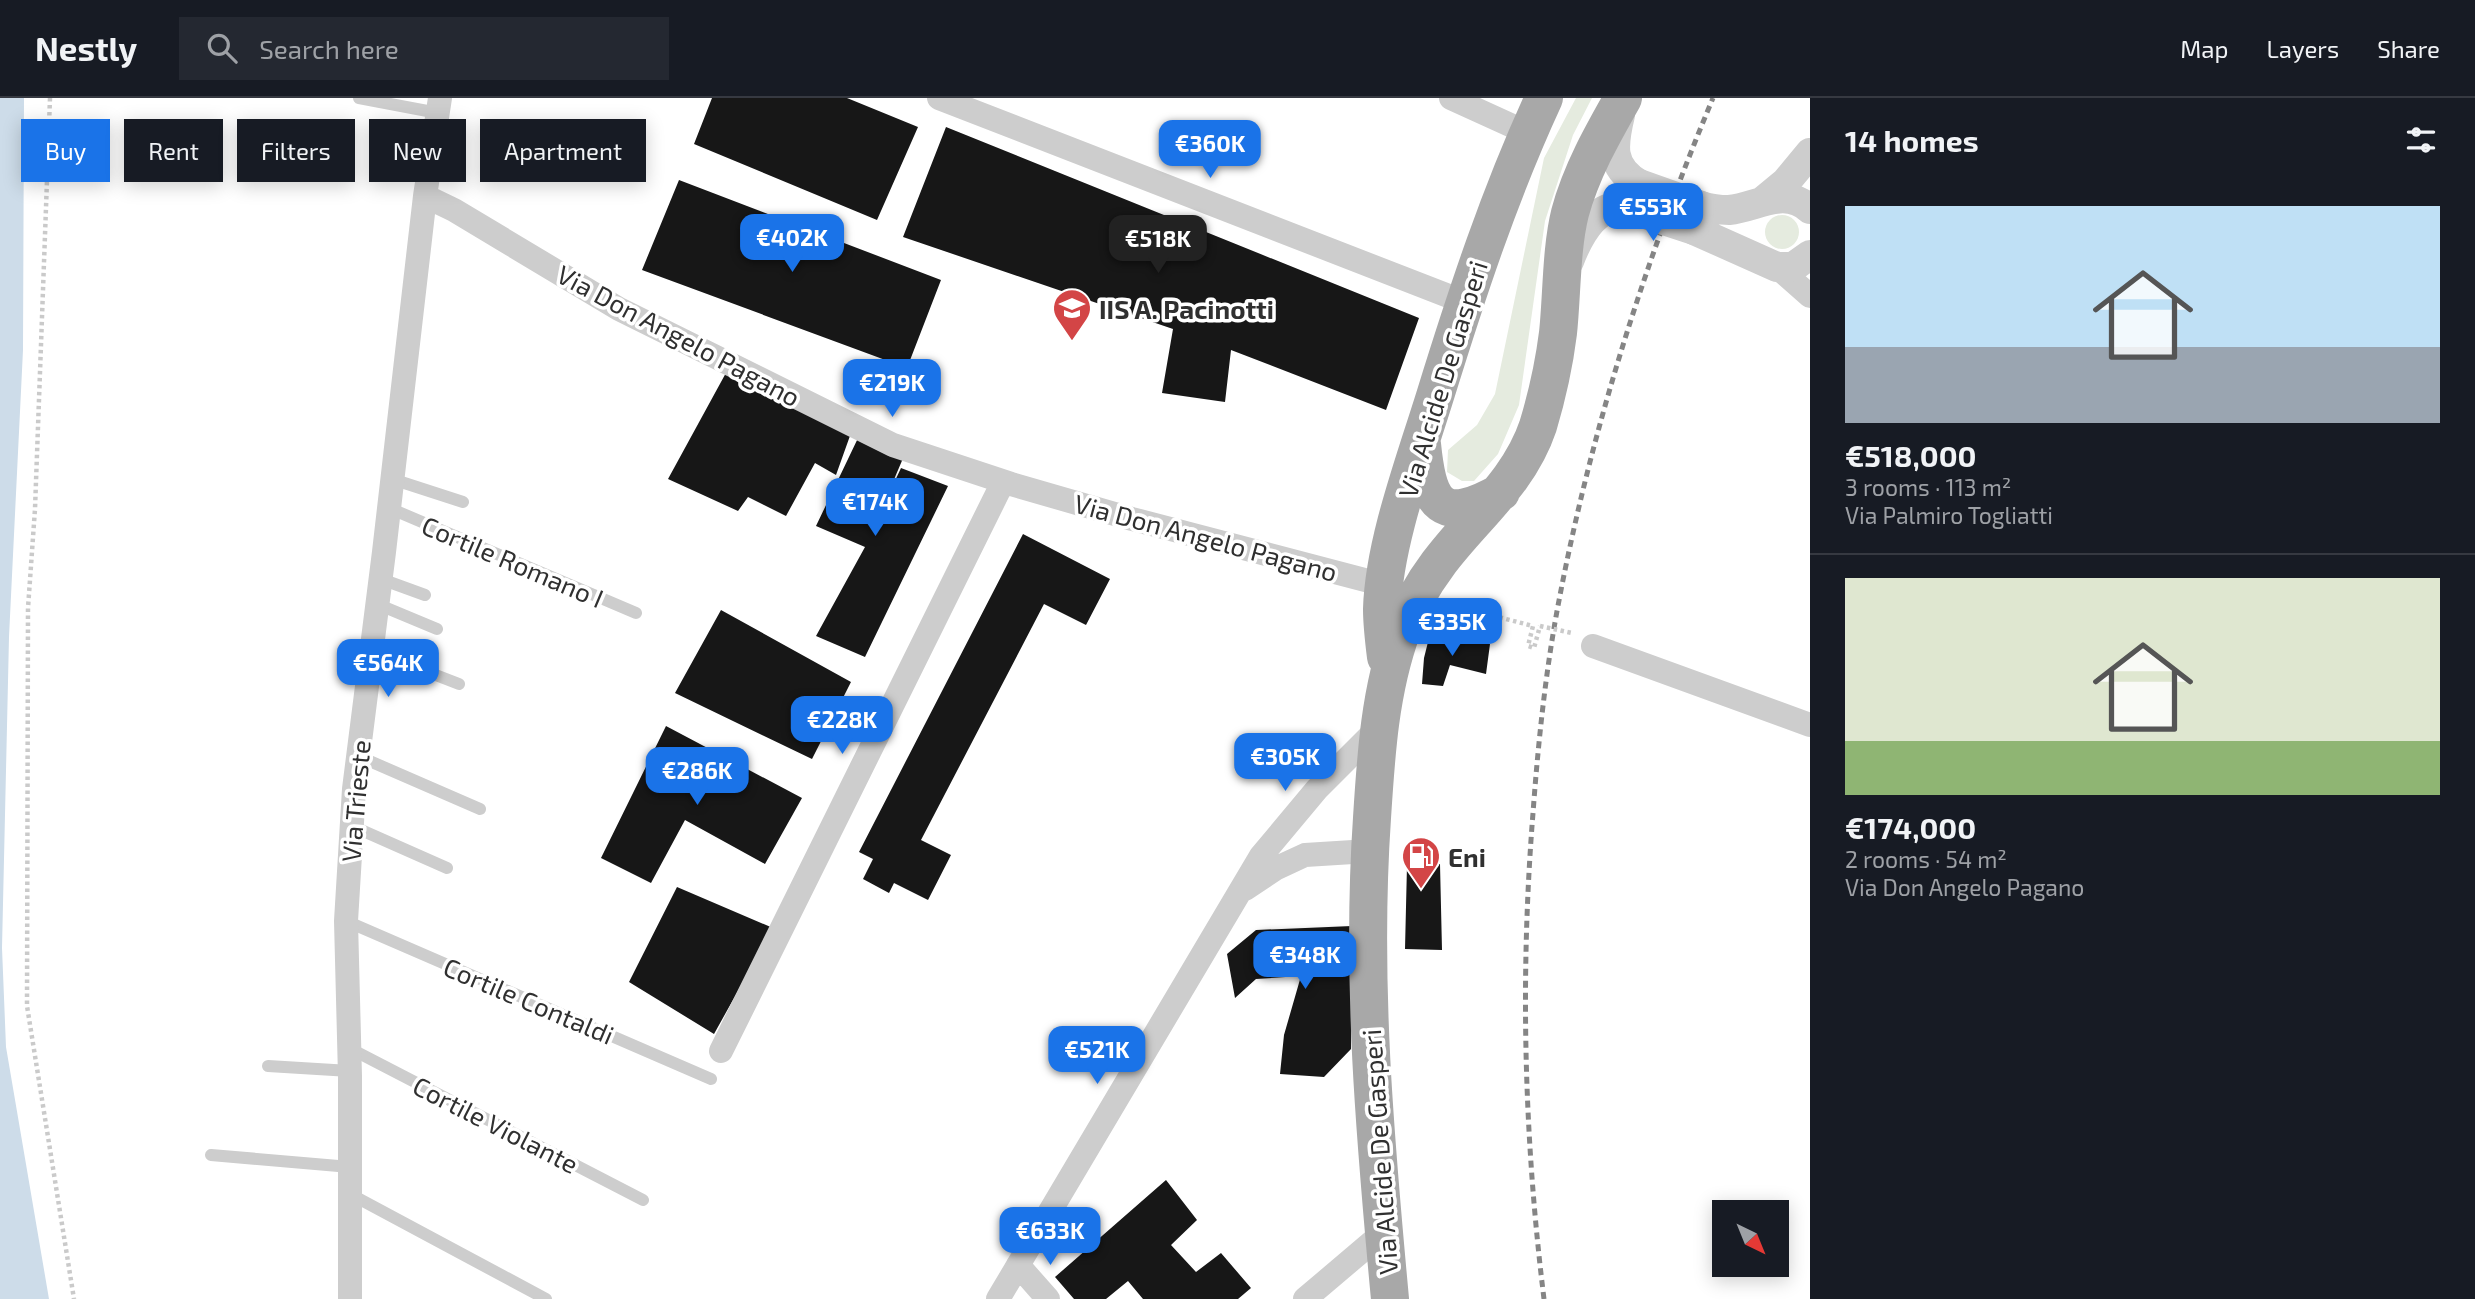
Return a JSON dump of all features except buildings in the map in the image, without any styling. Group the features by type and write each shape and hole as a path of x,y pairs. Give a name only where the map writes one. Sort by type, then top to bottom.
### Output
{"main road":[{"name":"Via Alcide De Gasperi","path":"1388,670 1383,626 1384,584 1394,534 1464,302 1528,133 1544,98"},
{"name":"Via Alcide De Gasperi","path":"1390,1299 1370,1072 1368,989 1369,851 1388,670 1415,600 1438,564 1503,491 1537,430 1551,378 1558,335 1570,215 1593,151 1623,98"},
{"path":"1421,440 1427,486 1443,505 1464,509 1503,491"}],"street":[{"path":"939,98 1464,302"},
{"path":"1451,98 1528,133"},
{"path":"1623,98 1615,134 1614,154 1621,169 1630,179 1633,196"},
{"name":"Via Trieste","path":"350,1299 350,1060 346,921 352,827 358,756 425,196 439,106"},
{"path":"1763,201 1786,182 1810,153"},
{"name":"Via Don Angelo Pagano","path":"425,196 454,210 619,309 893,445 1003,482 1217,543 1384,584"},
{"path":"1562,277 1573,249 1590,222 1602,211 1633,196 1698,218 1777,267 1810,296"},
{"path":"1698,218 1717,210 1781,197 1792,198 1810,209"},
{"path":"1777,267 1793,267 1810,255"},
{"path":"721,1051 1003,482"},
{"path":"1582,640 1810,725"},
{"path":"998,1299 1261,856 1309,799 1380,727"},
{"path":"1236,896 1275,869 1305,855 1369,851"},
{"path":"1305,1299 1384,1232"},
{"path":"1018,1265 1048,1299"}],"lane":[{"path":"359,98 439,106"},
{"path":"392,480 463,502"},
{"name":"Cortile Romano I","path":"389,508 636,613"},
{"path":"381,579 425,595"},
{"path":"377,604 437,629"},
{"path":"371,650 459,684"},
{"path":"358,756 480,809"},
{"path":"352,827 447,868"},
{"name":"Cortile Contaldi","path":"346,921 712,1079"},
{"path":"268,1066 350,1060"},
{"name":"Cortile Violante","path":"350,1060 643,1200"},
{"path":"211,1155 351,1167"},
{"path":"350,1194 546,1299"}],"path":[{"path":"50,98 35,509 28,608 27,1006 74,1299"},
{"path":"1522,622 1533,625 1528,646 1534,648 1540,626 1582,640"}],"shaded area":[{"path":"1576,98 1592,98 1573,135 1545,221 1519,405 1498,454 1474,481 1462,481 1447,472 1448,450 1477,425 1495,394 1544,158"},
{"path":"1782,215 1794,220 1799,232 1794,244 1782,249 1770,244 1765,232 1770,220"}],"water":[{"path":"0,98 24,98 24,119 21,119 21,182 24,182 23,350 9,637 2,948 6,1047 49,1299 0,1299"}],"railway":[{"path":"1544,1299 1528,1117 1525,996 1533,813 1549,661 1570,545 1603,414 1642,286 1713,98"}],"place":[{"name":"IIS A. Pacinotti","path":"1072,342"},
{"name":"Eni","path":"1421,890"}]}
